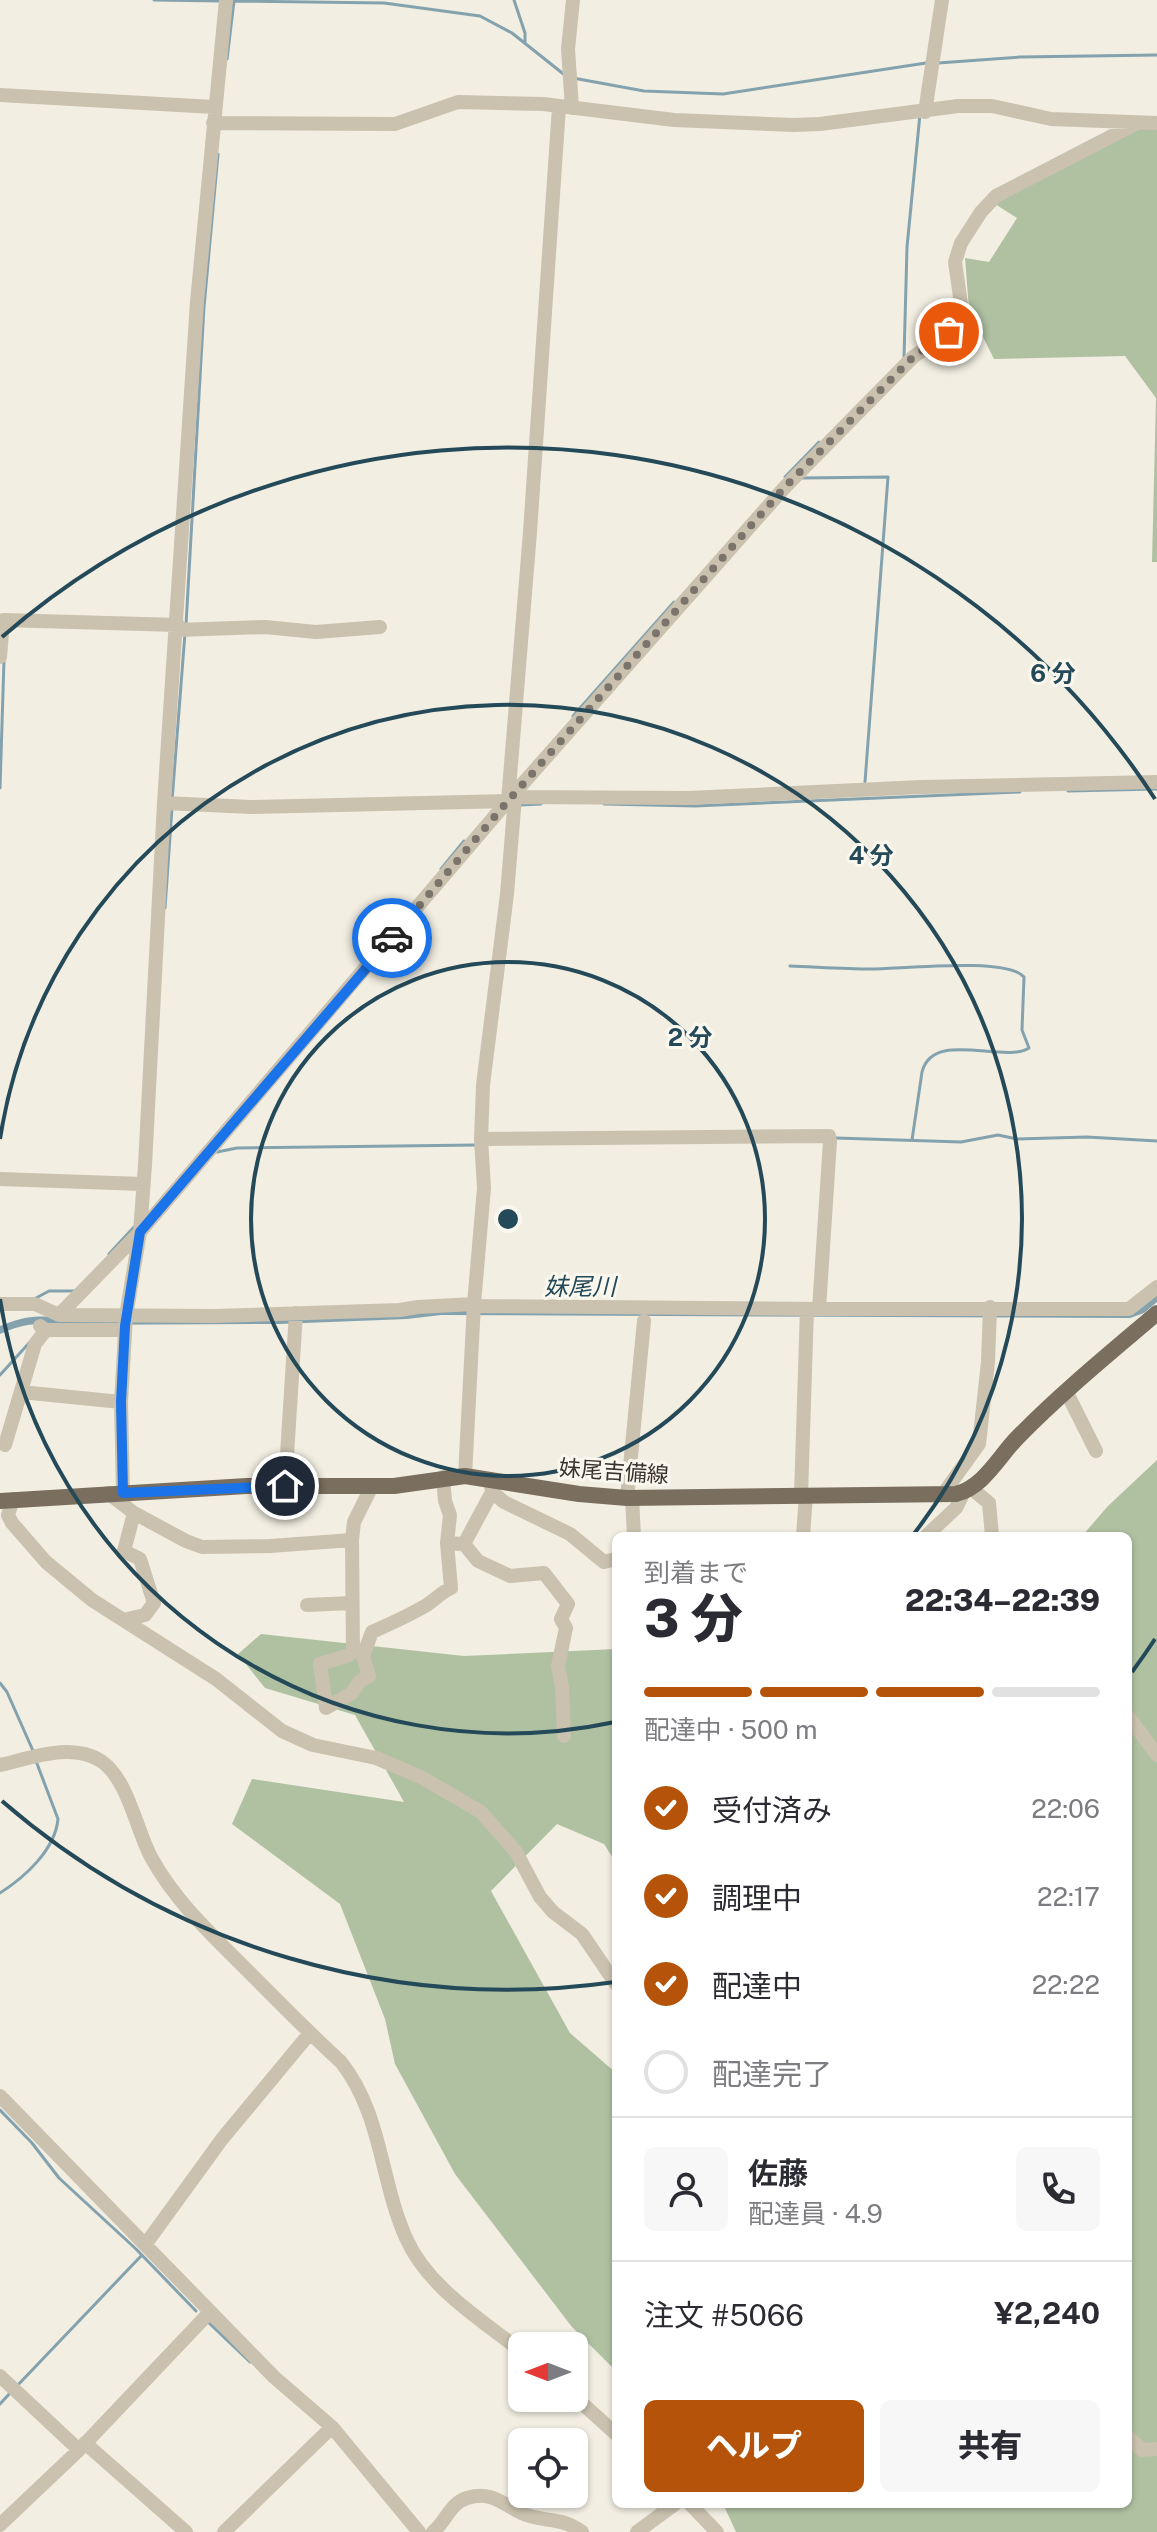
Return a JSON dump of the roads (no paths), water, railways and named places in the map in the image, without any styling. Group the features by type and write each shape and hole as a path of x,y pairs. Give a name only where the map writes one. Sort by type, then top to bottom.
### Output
{"main road":[{"path":"968,1490 987,1474 1018,1437 1157,1313"},
{"name":"妹尾吉備線","path":"7,1500 285,1486 394,1486 465,1476 491,1485 629,1498 943,1494 968,1490"}],"street":[{"path":"465,1476 484,1188 484,1066 507,894 531,516 573,0"},
{"path":"922,112 942,0"},
{"path":"225,3 214,107 218,123 197,302 181,629 140,1224 125,1324 116,1493 134,1513 202,1547 352,1540"},
{"path":"0,95 214,107"},
{"path":"218,123 395,124 458,102 565,107 674,120 794,125 958,106 992,106 1051,119 1157,123"},
{"path":"5,1445 35,1344 49,1320 140,1224 785,487 913,357 949,332 962,311 955,262 961,243 981,212 996,196 1137,123"},
{"path":"0,657 3,620 181,629 265,627 316,632 380,627"},
{"path":"169,803 251,807 511,798 689,798 921,787 1157,782"},
{"path":"482,1143 830,1139 810,1312 803,1532"},
{"path":"0,1179 143,1184"},
{"path":"0,1304 35,1304 49,1320 125,1324 296,1319 418,1307 810,1312 1129,1309 1157,1287"},
{"path":"943,1494 979,1444 990,1311"},
{"path":"285,1486 296,1319"},
{"path":"633,1532 629,1498 644,1321"},
{"path":"21,1392 121,1402"},
{"path":"1067,1393 1096,1451"},
{"path":"372,1486 354,1522 353,1652 320,1664 326,1708 352,1693 359,1682 369,1676 363,1656 372,1632 412,1614 451,1588 447,1543 450,1515 443,1477"},
{"path":"464,1544 491,1485 504,1502 570,1534 604,1562 612,1560"},
{"path":"930,1532 956,1508 968,1490 989,1503 992,1532"},
{"path":"7,1500 12,1523 46,1562 92,1600 216,1679 271,1723 297,1739 376,1758 421,1777 481,1812 516,1852 540,1897 553,1912 582,1934 612,1978"},
{"path":"123,1620 145,1615 154,1603 140,1559 124,1551 134,1513"},
{"path":"447,1543 464,1544 478,1561 510,1576 544,1573 568,1604 561,1619 566,1628 558,1666 564,1700 564,1736"},
{"path":"307,1605 351,1603"},
{"path":"1132,1721 1157,1755"},
{"path":"0,1765 56,1753 89,1754 104,1763 117,1777 149,1853 193,1917 357,2081 368,2107 406,2239 424,2270 508,2340"},
{"path":"145,2245 222,2139 310,2033"},
{"path":"0,2096 329,2430 419,2532"},
{"path":"0,2525 82,2446 210,2312"},
{"path":"0,2376 186,2532"},
{"path":"588,2409 612,2430"},
{"path":"224,2532 329,2430"},
{"path":"1132,2441 1142,2450 1157,2449"},
{"path":"433,2532 444,2523 450,2509 466,2498 481,2497 501,2499 516,2511 532,2517 559,2519 582,2532"},
{"path":"637,2532 670,2508"},
{"path":"694,2508 717,2532"}],"water":[{"name":"妹尾川","path":"1157,1292 1157,1302 1144,1313 1130,1318 441,1315 279,1324 38,1324 0,1334 0,1326 39,1317 430,1309 1130,1311"}],"waterway":[{"path":"154,0 222,1"},
{"path":"514,0 525,42"},
{"path":"234,1 384,3 480,16 512,33 566,76"},
{"path":"227,59 234,1"},
{"path":"938,63 1020,57 1157,55"},
{"path":"573,78 644,91 723,94 926,63"},
{"path":"904,358 907,247 920,114"},
{"path":"186,625 204,307 218,154"},
{"path":"785,477 819,442"},
{"path":"802,478 888,477 865,782"},
{"path":"573,716 674,602"},
{"path":"172,801 185,633"},
{"path":"0,788 4,660"},
{"path":"1068,791 1157,789"},
{"path":"604,804 695,806 1020,792"},
{"path":"520,805 541,804"},
{"path":"165,908 172,808"},
{"path":"441,869 464,841"},
{"path":"790,966 871,969 976,966 997,967 1024,977 1022,1030 1029,1048 1018,1052 954,1050 940,1052 929,1059 922,1072 912,1140"},
{"path":"836,1138 961,1142 998,1135 1017,1139 1087,1137 1157,1141"},
{"path":"217,1152 237,1148 477,1145"},
{"path":"109,1254 134,1227"},
{"path":"36,1298 49,1291 74,1291"},
{"path":"0,1375 30,1342"},
{"path":"0,1683 34,1753"},
{"path":"0,1893 37,1862 56,1830 58,1819 36,1761"},
{"path":"0,2110 32,2143 59,2178 136,2249 196,2311"},
{"path":"16,2387 141,2256"},
{"path":"209,2323 250,2362"},
{"path":"0,2404 11,2392"}]}
